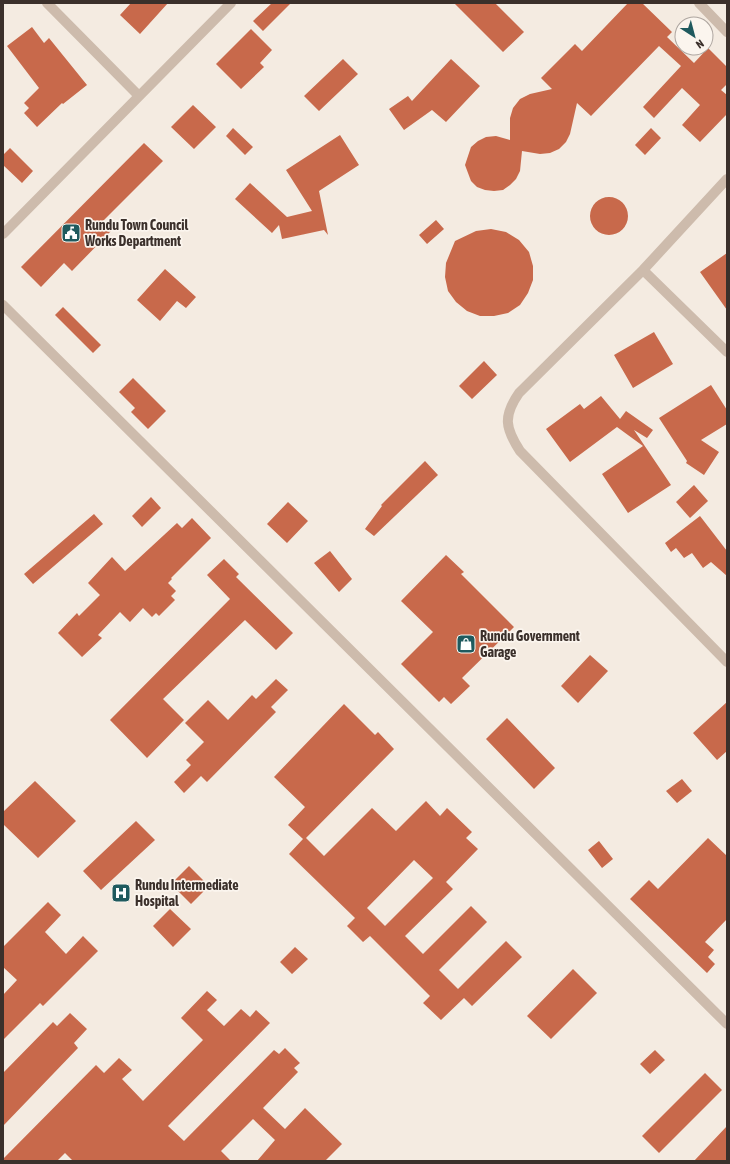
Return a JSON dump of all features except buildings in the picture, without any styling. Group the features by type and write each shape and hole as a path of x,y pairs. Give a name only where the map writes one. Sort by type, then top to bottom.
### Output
{"street":[{"path":"47,3 139,96"},
{"path":"3,234 231,3"},
{"path":"698,3 727,32"},
{"path":"727,179 643,270 519,393 510,406 508,421 510,436 520,451 727,662"},
{"path":"643,270 727,352"},
{"path":"3,305 727,1024"}],"place":[{"name":"Rundu Town Council Works Department","path":"71,233"},
{"name":"Rundu Government Garage","path":"466,644"},
{"name":"Rundu Intermediate Hospital","path":"121,893"}]}
